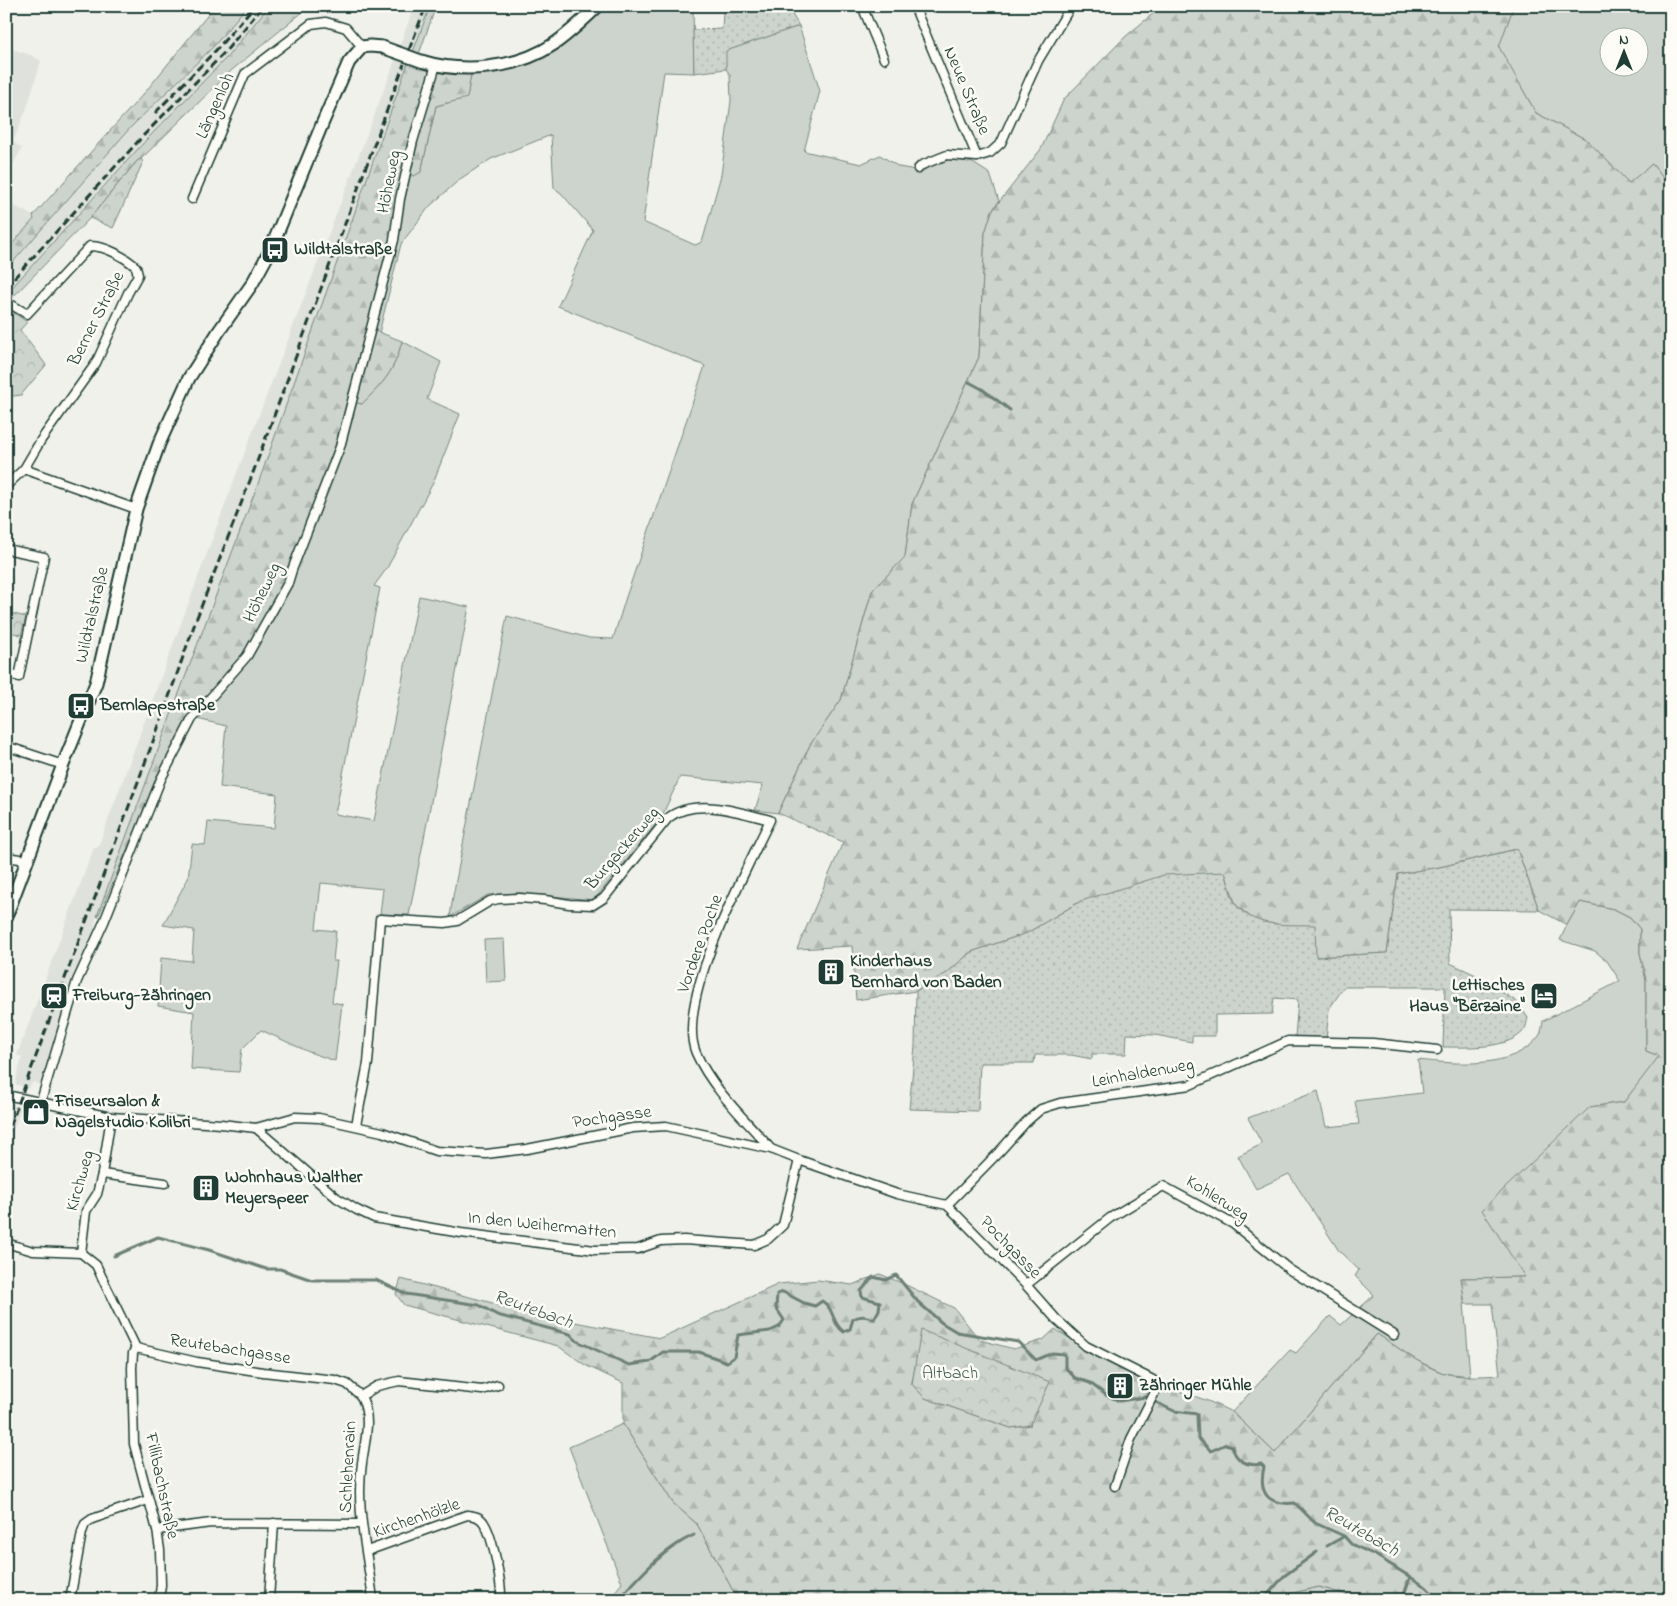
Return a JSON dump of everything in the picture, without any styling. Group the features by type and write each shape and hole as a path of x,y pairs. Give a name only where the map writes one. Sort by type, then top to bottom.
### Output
{"street":[{"path":"362,48 370,46 382,47 421,61 449,67 489,66 522,60 538,53 554,44 598,6"},
{"path":"862,6 884,59"},
{"name":"Neue Straße","path":"914,6 977,157 946,155 922,165 918,169"},
{"path":"977,157 990,153 1000,143 1038,60 1071,6"},
{"name":"Längenloh","path":"192,199 245,74 311,24 318,22 326,22 346,28 362,48"},
{"name":"Wildtalstraße","path":"6,917 26,860 96,683 136,509 159,444 189,378 252,284 270,251 350,62 362,48"},
{"name":"Höheweg","path":"41,1101 77,981 104,922 161,779 192,719 247,656 288,583 340,447 394,240 400,199 413,141 436,65"},
{"name":"Berner Straße","path":"6,486 24,469 41,440 96,363 138,275 136,267 124,258 98,246 90,246 27,314 12,305"},
{"path":"24,469 136,509"},
{"path":"6,548 44,558 19,677 6,673"},
{"path":"6,746 63,765"},
{"name":"Burgackerweg","path":"356,1125 368,1063 380,919 445,923 457,921 490,900 498,899 519,898 593,905 604,898 668,818 676,812 704,808 732,811 770,820"},
{"name":"Vordere Poche","path":"770,820 729,905 699,982 692,1018 692,1034 695,1051 707,1073 731,1104 771,1149"},
{"path":"6,857 26,860"},
{"name":"Leinhaldenweg","path":"947,1204 1000,1152 1026,1122 1041,1110 1060,1103 1190,1084 1288,1041 1373,1043 1436,1050"},
{"name":"Pochgasse","path":"6,1095 111,1117 256,1128 296,1117 319,1118 382,1132 436,1151 486,1154 527,1149 632,1128 666,1126 771,1149 898,1194 947,1204 1026,1285 1056,1319 1086,1346 1153,1380 1155,1392 1131,1439 1115,1486"},
{"name":"Kirchweg","path":"81,1253 86,1210 97,1194 111,1117"},
{"name":"In den Weihermatten","path":"256,1128 337,1198 374,1218 461,1233 596,1250 638,1249 661,1241 684,1240 754,1245 768,1239 783,1225 799,1160"},
{"path":"102,1174 165,1183"},
{"name":"Kohlerweg","path":"1026,1285 1110,1218 1163,1186 1169,1187 1233,1224 1290,1270 1394,1335"},
{"path":"6,1243 32,1251 81,1253 96,1265 136,1348"},
{"name":"Reutebachgasse","path":"136,1348 197,1362 253,1371 335,1380 346,1384 361,1396"},
{"name":"Fillibachstraße","path":"136,1348 133,1353 132,1368 134,1444 157,1530 160,1550 161,1585 159,1600"},
{"path":"361,1396 377,1386 399,1381 482,1390 498,1385"},
{"name":"Schlehenrain","path":"361,1396 365,1404 368,1426 359,1488 361,1524 367,1551 373,1600"},
{"path":"70,1600 85,1524 92,1519 148,1500"},
{"name":"Kirchenhölzle","path":"367,1551 467,1515 478,1516 484,1522 493,1548 502,1592 501,1600"},
{"path":"157,1530 211,1523 361,1524"},
{"path":"269,1600 274,1523"}],"shaded area":[{"path":"247,6 269,6 227,57 147,139 6,294 6,270 131,127 214,46"},
{"path":"414,6 430,6 259,481 97,916 91,942 71,986 40,1085 33,1082 28,1089 15,1084 22,1057 17,1055 94,847 98,847 236,475 390,74"},
{"path":"6,47 31,55 41,61 27,108 13,142 22,148 11,168 13,170 8,179 6,179"},
{"path":"6,201 33,216 34,219 6,251"},
{"path":"8,1103 21,1108 6,1151 6,1107"}],"green space":[{"path":"215,6 247,6 214,46 131,127 6,270 6,251 34,219 33,216 146,91"},
{"path":"269,6 310,6 232,70 137,161 90,218 6,304 6,294 147,139 227,57"},
{"path":"430,6 436,6 419,54 413,52"},
{"path":"588,6 693,6 694,73 664,72 643,222 695,245 703,239 721,175 731,101 730,75 726,69 725,51 799,26 820,91 804,151 861,164 880,155 899,167 921,171 929,164 949,158 973,163 990,174 999,201 992,211 985,233 979,357 912,504 905,557 872,591 841,700 810,745 778,813 755,810 763,785 680,777 661,818 594,900 520,893 488,895 450,917 507,616 589,638 613,639 705,366 558,306 593,230 561,193 554,188 551,135 491,159 460,179 429,207 401,244 379,333 367,328 403,173 421,172 436,106 467,97 471,74 443,72 419,67 423,55 439,61 468,62 496,59 524,52 553,37"},
{"path":"764,6 787,6 799,26 726,51 726,69 694,73 693,30 722,29 723,12"},
{"path":"1162,6 1511,6 1513,8 1499,47 1536,113 1587,140 1629,183 1652,164 1671,188 1671,1600 1366,1600 1319,1587 1262,1600 738,1600 697,1524 673,1503 623,1424 623,1383 585,1365 558,1346 404,1305 396,1294 401,1279 542,1316 660,1338 779,1284 818,1280 852,1285 880,1274 954,1308 980,1340 1014,1349 1043,1340 1055,1329 1093,1353 1148,1380 1208,1401 1232,1412 1275,1453 1377,1334 1416,1360 1447,1374 1462,1376 1500,1375 1492,1304 1465,1304 1461,1278 1525,1277 1482,1210 1590,1107 1624,1102 1659,1056 1646,1051 1646,980 1640,953 1640,929 1630,917 1614,909 1580,902 1567,925 1539,910 1517,849 1440,867 1398,874 1387,953 1316,957 1277,924 1257,922 1236,905 1225,873 1081,901 1027,933 971,952 947,973 916,991 856,1000 852,946 797,949 843,842 778,813 810,745 841,700 872,591 905,557 912,504 979,357 985,233 992,211 1041,149 1064,99 1125,37","holes":["922,1330 1031,1425 1011,1428 925,1398 912,1384"]},
{"path":"1511,6 1671,6 1671,188 1652,164 1629,184 1587,140 1536,113 1498,47 1513,8"},
{"path":"408,63 443,72 471,74 467,98 436,106 421,172 414,176 403,173 391,239 368,328 402,341 399,352 392,369 362,404 347,401 335,446 284,583 247,652 189,717 158,778 98,917 178,696 259,481"},
{"path":"141,159 143,162 113,228 90,218 137,161"},
{"path":"6,307 27,322 20,330 46,365 21,395 6,397"},
{"path":"402,341 441,362 427,399 460,414 433,483 387,568 374,586 380,588 335,814 374,821 419,596 469,607 409,915 380,914 383,889 321,883 316,929 336,931 333,961 337,961 332,1002 342,1004 335,1061 309,1052 261,1030 242,1049 239,1072 191,1069 194,1012 158,1006 161,958 192,961 194,930 163,925 188,878 192,844 205,845 208,822 274,828 277,794 220,787 226,726 189,717 247,652 284,583 335,446 347,401 362,404 376,389 392,369"},
{"path":"6,612 26,617 21,635 6,631"},
{"path":"1517,849 1539,910 1449,909 1450,963 1476,975 1517,1002 1528,1018 1525,1029 1509,1041 1487,1046 1443,1047 1445,987 1344,987 1329,1009 1326,1039 1295,1037 1298,1000 1274,998 1272,1014 1215,1015 1215,1036 1192,1036 1192,1042 1155,1035 1127,1034 1126,1054 1092,1054 1092,1059 1071,1055 1035,1055 1034,1063 980,1063 978,1111 909,1109 915,1046 916,991 947,973 971,952 1027,933 1081,901 1164,875 1225,872 1237,906 1254,919 1273,924 1315,925 1316,957 1387,953 1398,874 1440,867"},
{"path":"1580,902 1614,909 1630,917 1640,929 1640,953 1646,980 1646,1051 1660,1056 1624,1102 1590,1107 1526,1277 1462,1278 1470,1376 1443,1373 1416,1360 1377,1334 1275,1453 1232,1412 1290,1350 1296,1353 1330,1316 1341,1325 1374,1295 1355,1276 1359,1270 1339,1251 1289,1174 1256,1189 1238,1156 1262,1144 1248,1118 1318,1091 1326,1127 1359,1124 1355,1101 1422,1093 1418,1060 1449,1063 1483,1062 1515,1055 1528,1047 1540,1034 1543,1021 1620,981 1607,961 1595,951 1560,940"},
{"path":"504,939 506,981 486,982 484,940"},
{"name":"Altbach","path":"921,1330 1050,1382 1030,1425 1011,1428 925,1398 912,1384"},
{"path":"623,1424 673,1503 697,1524 738,1600 608,1600 622,1583 569,1447"},
{"path":"1319,1587 1366,1600 1262,1600"}],"waterway":[{"path":"969,382 982,389 1010,410"},
{"name":"Reutebach","path":"114,1256 158,1237 209,1250 266,1269 280,1269 312,1280 376,1280 406,1294 479,1305 497,1315 570,1334 577,1341 629,1365 650,1362 663,1352 699,1352 727,1362 734,1357 738,1335 770,1331 779,1327 784,1320 776,1308 777,1294 783,1292 804,1303 815,1306 822,1301 829,1308 837,1324 844,1332 850,1329 853,1319 863,1316 874,1319 879,1310 880,1302 862,1297 861,1291 873,1277 886,1280 896,1275 918,1302 942,1323 957,1332 1018,1342 1036,1360 1052,1353 1065,1354 1065,1367 1075,1378 1090,1383 1106,1395 1120,1401 1145,1397 1174,1411 1197,1414 1198,1438 1211,1451 1226,1444 1232,1446 1236,1455 1242,1461 1256,1465 1261,1464 1264,1467 1264,1491 1272,1500 1295,1503 1315,1523 1344,1536 1351,1544 1377,1556 1426,1587 1439,1600"},
{"path":"618,1600 662,1555 694,1535"},
{"path":"1327,1546 1343,1537"},
{"path":"1263,1600 1284,1576 1317,1552"},
{"path":"1404,1600 1410,1577"}],"railway":[{"path":"155,113 218,48 254,6"},
{"path":"6,287 143,136 225,52 263,6"},
{"path":"409,50 426,6"},
{"path":"6,1137 158,728 196,620 251,478 404,64"}],"place":[{"name":"Wildtalstraße","path":"275,250"},
{"name":"Bernlappstraße","path":"81,706"},
{"name":"Kinderhaus Bernhard von Baden","path":"831,972"},
{"name":"Freiburg-Zähringen","path":"54,996"},
{"name":"Lettisches Haus \"Bērzaine\"","path":"1544,996"},
{"name":"Friseursalon & Nagelstudio Kolibri","path":"36,1112"},
{"name":"Wohnhaus Walther Meyerspeer","path":"206,1188"},
{"name":"Zähringer Mühle","path":"1120,1386"}]}
